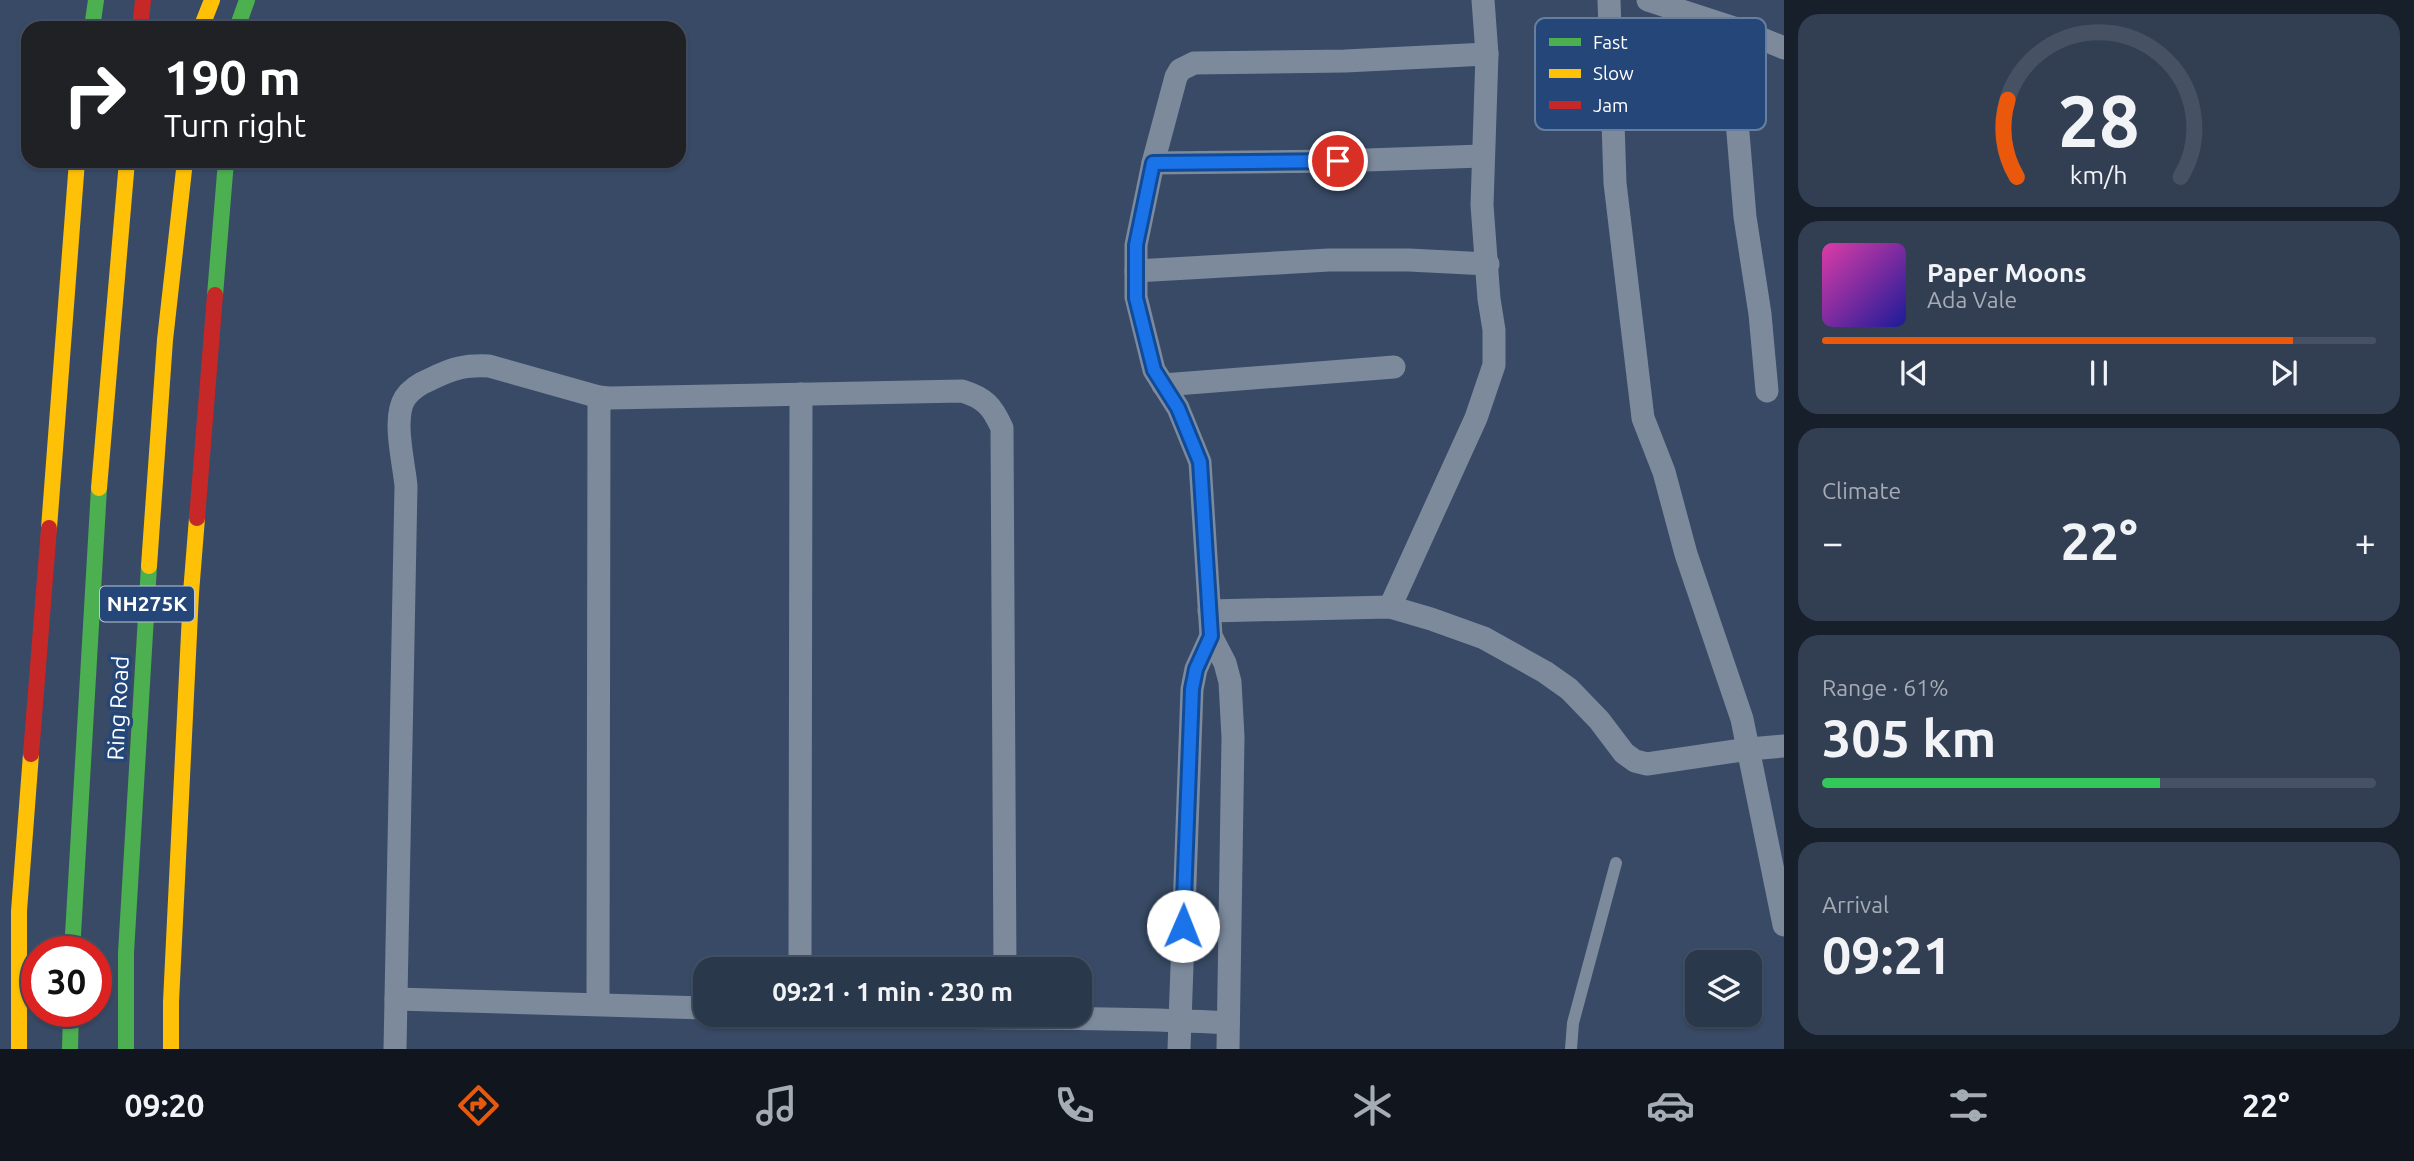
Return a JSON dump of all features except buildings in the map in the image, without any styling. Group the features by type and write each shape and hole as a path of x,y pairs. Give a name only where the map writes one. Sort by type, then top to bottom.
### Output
{"main road":[{"path":"93,21 96,0"},
{"path":"141,21 143,0"},
{"path":"204,21 212,0"},
{"path":"240,21 247,0"},
{"path":"19,1049 19,911 76,168"},
{"name":"Ring Road","path":"73,936 108,353 126,168"},
{"name":"Ring Road","path":"126,1049 126,953 149,569 165,340 184,168"},
{"path":"171,1049 191,593 225,168"},
{"path":"71,1027 71,1049"}],"street":[{"path":"1390,607 1476,418 1494,365 1494,330 1482,205 1487,54 1483,0"},
{"path":"1609,0 1610,18"},
{"path":"1648,0 1703,18"},
{"path":"1766,41 1784,48"},
{"path":"1228,1049 1233,737 1230,682 1225,663 1211,636 1200,462 1178,408 1154,370 1136,298 1136,245 1153,163 1176,77 1180,71 1194,63 1345,61 1487,54"},
{"path":"1613,130 1615,183 1643,418 1664,472 1686,554 1742,719 1784,925"},
{"path":"1738,130 1745,217 1760,314 1767,391"},
{"path":"1153,163 1482,156"},
{"path":"1136,271 1329,260 1488,264"},
{"path":"395,1049 406,486 400,411 405,398 418,385 454,367 489,366 599,397 962,391 981,397 995,413 1002,428 1005,957"},
{"path":"1163,385 1394,368"},
{"path":"800,957 801,394"},
{"path":"598,1004 599,397"},
{"path":"1209,611 1390,607 1484,638 1545,672 1569,689 1599,720 1625,753 1635,761 1647,764 1749,748 1784,746"},
{"path":"1179,1049 1192,689 1196,669 1211,636"},
{"path":"396,999 693,1008"},
{"path":"1092,1018 1228,1023"}],"lane":[{"path":"1572,1049 1573,1023 1616,863"}],"traffic: fast":[{"path":"93,21 96,0"},
{"path":"240,21 247,0"},
{"path":"215,295 225,168"},
{"path":"73,936 99,488"},
{"path":"126,1049 126,953 149,566"},
{"path":"70,1049 71,1027"}],"traffic: slow":[{"path":"204,21 212,0"},
{"path":"49,528 76,168"},
{"path":"99,488 126,168"},
{"path":"149,566 165,340 184,168"},
{"path":"171,1049 191,593 197,518"},
{"path":"19,1049 19,911 31,754"}],"traffic: jam":[{"path":"141,21 143,0"},
{"path":"197,518 215,295"},
{"path":"31,754 49,528"}],"route":[{"path":"1183,926 1192,689 1196,669 1211,636 1200,462 1178,408 1154,370 1136,298 1136,245 1153,163 1338,161"}]}
